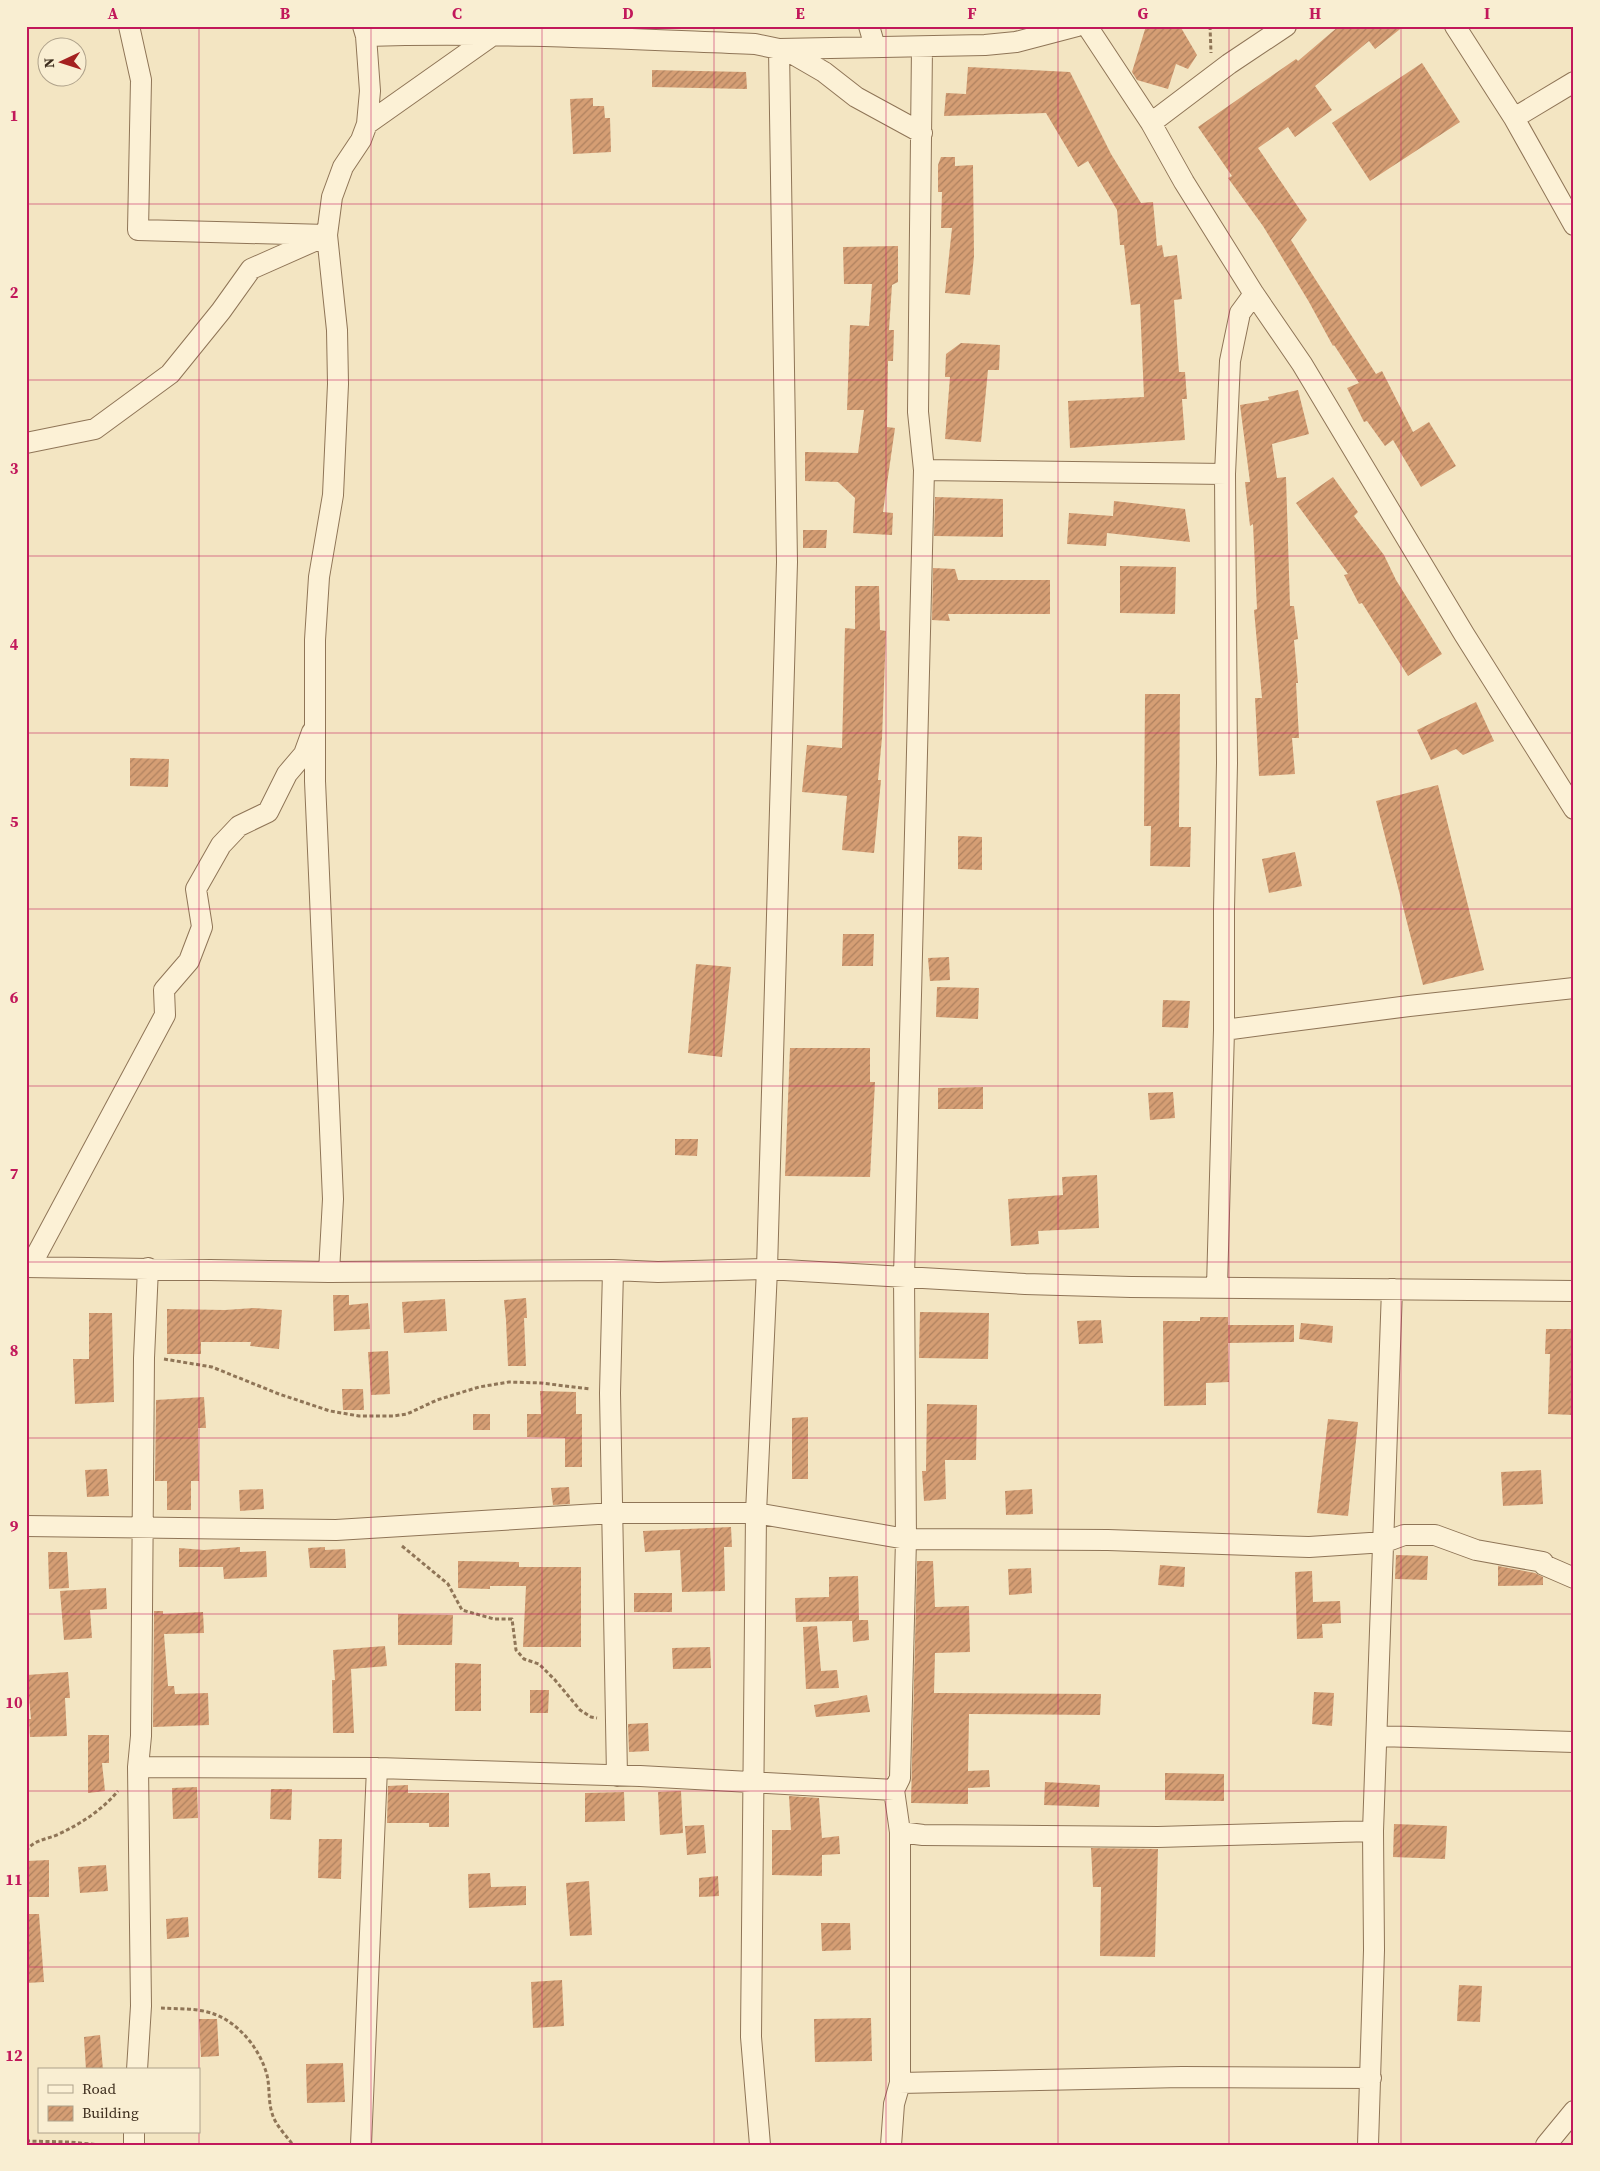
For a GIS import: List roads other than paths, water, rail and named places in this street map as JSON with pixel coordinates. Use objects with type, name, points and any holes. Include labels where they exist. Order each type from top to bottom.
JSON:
[{"type":"street","points":[[129,26],[141,80],[138,230],[327,235]]},
{"type":"street","points":[[869,26],[874,47]]},
{"type":"street","points":[[329,1272],[333,1199],[321,937],[315,726],[315,640],[319,577],[332,495],[338,384],[337,330],[327,235],[332,197],[340,174],[361,140],[367,124],[370,91],[365,31],[755,44],[782,49],[922,47],[1016,42],[1078,26]]},
{"type":"street","points":[[1087,26],[1151,123],[1184,182],[1254,294],[1302,364],[1464,634],[1574,809]]},
{"type":"street","points":[[1151,123],[1229,64],[1286,26]]},
{"type":"street","points":[[1455,26],[1514,118],[1574,226]]},
{"type":"street","points":[[367,124],[493,35]]},
{"type":"street","points":[[891,2145],[894,2104],[900,2083],[900,1832],[894,1790],[900,1778],[906,1539],[904,1277],[924,470],[918,412],[922,47]]},
{"type":"street","points":[[782,49],[824,72],[856,98],[922,133]]},
{"type":"street","points":[[760,2145],[751,2037],[752,1783],[756,1513],[766,1269],[787,562],[782,49]]},
{"type":"street","points":[[1514,118],[1574,82]]},
{"type":"street","points":[[26,443],[95,430],[170,374],[221,311],[251,269],[327,235]]},
{"type":"street","points":[[1217,1287],[1224,1030],[1227,763],[1225,474],[1230,361],[1240,313],[1254,294]]},
{"type":"street","points":[[924,470],[1225,474]]},
{"type":"street","points":[[315,726],[304,754],[287,774],[268,812],[239,826],[233,832],[220,846],[196,889],[202,927],[190,961],[164,990],[165,1015],[28,1267],[329,1272],[613,1270],[658,1272],[766,1269],[1035,1284],[1131,1287],[1574,1291]]},
{"type":"street","points":[[1224,1030],[1419,1005],[1574,988]]},
{"type":"street","points":[[138,2068],[141,2006],[138,1767],[141,1736],[142,1526],[148,1268]]},
{"type":"street","points":[[613,1270],[610,1393],[614,1513],[617,1776]]},
{"type":"street","points":[[1368,2145],[1374,1950],[1373,1831],[1378,1736],[1379,1640],[1385,1542],[1392,1288]]},
{"type":"street","points":[[26,1526],[336,1530],[614,1513],[756,1513],[906,1539],[1108,1540],[1309,1546],[1385,1542],[1404,1535],[1435,1535],[1476,1550],[1543,1562],[1574,1578]]},
{"type":"street","points":[[1378,1736],[1574,1742]]},
{"type":"street","points":[[138,1767],[377,1768],[617,1776],[894,1790]]},
{"type":"street","points":[[361,2145],[377,1768]]},
{"type":"street","points":[[900,1832],[923,1835],[1158,1837],[1373,1831]]},
{"type":"street","points":[[900,2083],[1182,2077],[1371,2078]]},
{"type":"street","points":[[1546,2145],[1574,2110]]}]
